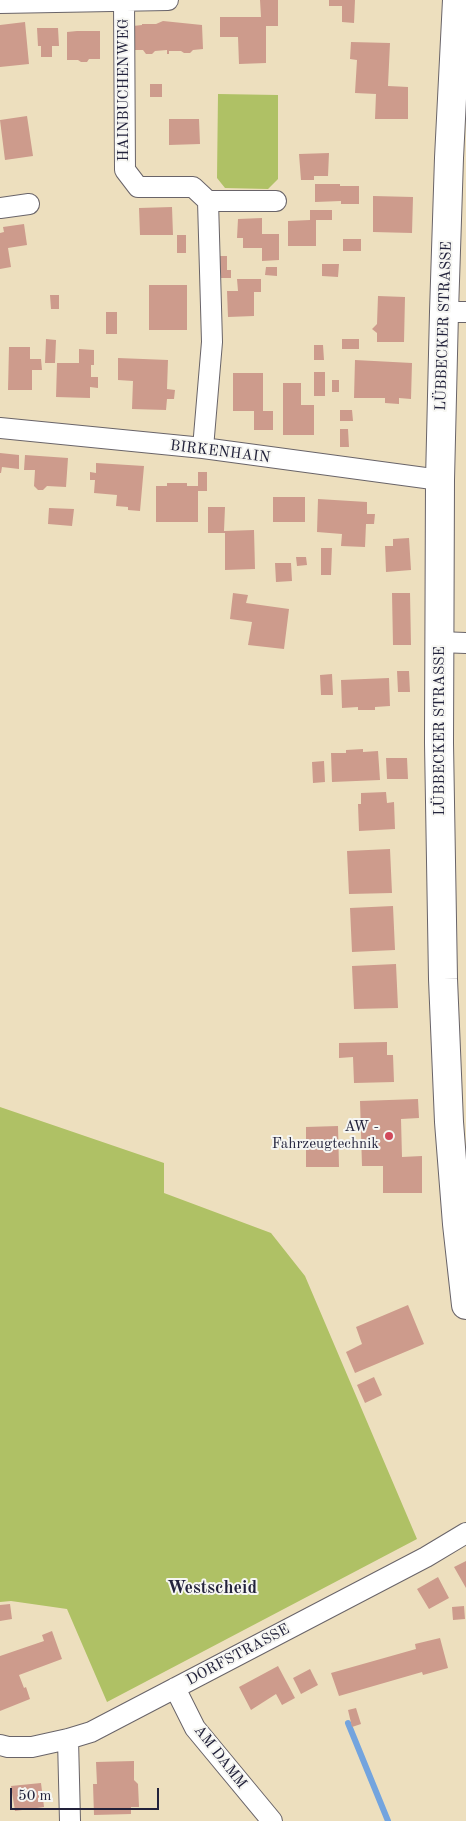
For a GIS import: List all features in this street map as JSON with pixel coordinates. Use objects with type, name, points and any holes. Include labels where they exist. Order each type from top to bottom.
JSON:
[{"type":"main road","name":"LÜBBECKER STRASSE","points":[[457,0],[458,158],[455,312],[440,480],[439,742],[442,979],[450,1131],[457,1224],[466,1304]]},
{"type":"street","name":"HAINBUCHENWEG","points":[[0,3],[168,0]]},
{"type":"street","name":"HAINBUCHENWEG","points":[[124,1],[125,170],[138,187],[194,187],[208,201]]},
{"type":"street","points":[[204,448],[212,342],[208,201],[276,201]]},
{"type":"street","points":[[0,208],[29,204]]},
{"type":"street","name":"BIRKENHAIN","points":[[0,428],[204,448],[440,480]]},
{"type":"street","points":[[439,642],[466,643]]},
{"type":"street","name":"DORFSTRASSE","points":[[0,1745],[8,1748],[32,1747],[91,1732],[426,1557],[466,1533]]},
{"type":"street","name":"AM DAMM","points":[[175,1688],[196,1728],[272,1821]]},
{"type":"street","points":[[68,1739],[70,1821]]},
{"type":"green space","points":[[218,94],[278,95],[278,179],[268,189],[225,188],[217,178]]},
{"type":"green space","points":[[0,1107],[164,1163],[164,1193],[271,1233],[305,1276],[417,1539],[107,1702],[67,1609],[11,1601],[0,1602]]},
{"type":"building","points":[[260,0],[278,0],[278,26],[266,26],[266,63],[239,64],[238,37],[220,37],[220,17],[261,17]]},
{"type":"building","points":[[329,0],[355,0],[354,23],[342,22],[342,6],[329,6]]},
{"type":"building","points":[[163,21],[202,25],[203,49],[193,50],[190,53],[169,51],[169,54],[167,54],[167,50],[146,54],[143,50],[133,50],[133,26],[156,24]]},
{"type":"building","points":[[25,22],[29,64],[0,67],[0,25]]},
{"type":"building","points":[[37,28],[58,28],[59,46],[52,46],[52,57],[41,57],[41,46],[38,46]]},
{"type":"building","points":[[100,31],[100,59],[89,59],[87,62],[67,60],[67,32]]},
{"type":"building","points":[[351,42],[390,43],[388,86],[408,87],[408,119],[375,119],[376,94],[355,93],[357,60],[350,59]]},
{"type":"building","points":[[150,84],[162,84],[162,97],[150,97]]},
{"type":"building","points":[[27,116],[33,156],[5,160],[0,120]]},
{"type":"building","points":[[169,119],[199,119],[200,144],[169,145]]},
{"type":"building","points":[[329,153],[328,176],[314,176],[314,180],[301,180],[299,154]]},
{"type":"building","points":[[315,184],[359,186],[359,204],[341,204],[341,201],[315,202]]},
{"type":"building","points":[[373,196],[413,197],[412,233],[373,232]]},
{"type":"building","points":[[172,207],[173,235],[140,235],[139,208]]},
{"type":"building","points":[[310,210],[332,210],[332,220],[316,220],[316,246],[288,246],[288,221],[310,220]]},
{"type":"building","points":[[262,218],[262,234],[279,234],[279,260],[262,261],[262,248],[243,248],[243,238],[237,238],[238,219]]},
{"type":"building","points":[[24,224],[27,245],[8,248],[11,267],[0,269],[0,233],[4,232],[3,227]]},
{"type":"building","points":[[177,235],[186,235],[186,253],[177,253]]},
{"type":"building","points":[[343,239],[361,239],[361,251],[343,251]]},
{"type":"building","points":[[218,256],[227,256],[227,270],[231,270],[231,278],[219,278]]},
{"type":"building","points":[[322,264],[339,264],[338,277],[322,276]]},
{"type":"building","points":[[266,267],[277,267],[277,276],[265,275]]},
{"type":"building","points":[[237,279],[261,279],[261,292],[254,292],[254,316],[228,317],[227,291],[238,291]]},
{"type":"building","points":[[149,285],[187,285],[187,330],[149,330]]},
{"type":"building","points":[[50,295],[59,295],[59,309],[51,309]]},
{"type":"building","points":[[378,296],[405,297],[404,342],[377,342],[377,333],[372,329],[377,324]]},
{"type":"building","points":[[106,312],[117,312],[117,334],[106,334]]},
{"type":"building","points":[[46,339],[56,340],[55,363],[45,363]]},
{"type":"building","points":[[342,339],[359,339],[359,349],[342,349]]},
{"type":"building","points":[[314,345],[323,345],[324,360],[314,360]]},
{"type":"building","points":[[9,347],[30,347],[30,359],[41,359],[42,370],[32,370],[32,390],[8,390]]},
{"type":"building","points":[[79,349],[94,350],[94,365],[91,365],[91,377],[98,377],[98,388],[90,387],[90,398],[56,397],[57,363],[79,363]]},
{"type":"building","points":[[118,358],[168,360],[167,389],[175,390],[174,399],[167,399],[166,410],[132,409],[133,381],[118,380]]},
{"type":"building","points":[[355,360],[412,363],[411,399],[399,398],[399,404],[385,403],[385,398],[354,398]]},
{"type":"building","points":[[314,372],[325,372],[325,396],[314,396]]},
{"type":"building","points":[[233,373],[263,373],[263,411],[273,411],[273,430],[254,430],[254,411],[233,411]]},
{"type":"building","points":[[332,380],[339,380],[339,392],[332,392]]},
{"type":"building","points":[[283,383],[301,383],[301,405],[314,405],[314,435],[283,435]]},
{"type":"building","points":[[340,410],[352,410],[353,421],[340,421]]},
{"type":"building","points":[[340,429],[348,429],[349,447],[340,447]]},
{"type":"building","points":[[0,453],[19,455],[19,469],[2,467],[0,473]]},
{"type":"building","points":[[25,455],[68,458],[66,487],[47,486],[43,490],[38,490],[34,486],[35,470],[24,470]]},
{"type":"building","points":[[96,463],[144,466],[140,511],[116,506],[117,495],[94,493],[95,480],[90,480],[90,472],[96,473]]},
{"type":"building","points":[[198,472],[207,472],[207,491],[198,491],[198,522],[156,522],[156,486],[167,486],[167,483],[187,483],[187,486],[198,486]]},
{"type":"building","points":[[273,497],[305,497],[305,522],[273,522]]},
{"type":"building","points":[[318,499],[367,502],[367,514],[375,514],[374,524],[366,524],[365,547],[341,546],[342,534],[317,532]]},
{"type":"building","points":[[208,507],[225,507],[224,531],[254,530],[255,569],[225,570],[225,533],[208,533]]},
{"type":"building","points":[[49,508],[74,509],[72,526],[48,524]]},
{"type":"building","points":[[409,538],[411,570],[386,572],[385,546],[393,546],[393,539]]},
{"type":"building","points":[[321,548],[332,548],[331,575],[321,575]]},
{"type":"building","points":[[296,557],[306,557],[307,565],[297,566]]},
{"type":"building","points":[[275,563],[291,563],[292,581],[276,582]]},
{"type":"building","points":[[233,593],[248,595],[246,603],[289,609],[284,649],[248,645],[252,622],[230,619]]},
{"type":"building","points":[[392,593],[410,593],[411,645],[393,645]]},
{"type":"building","points":[[397,671],[409,671],[410,692],[398,692]]},
{"type":"building","points":[[332,674],[333,695],[321,695],[320,675]]},
{"type":"building","points":[[389,678],[390,706],[375,707],[375,710],[358,710],[358,707],[342,708],[341,680]]},
{"type":"building","points":[[363,749],[363,752],[378,751],[380,780],[332,782],[331,753],[346,753],[346,750]]},
{"type":"building","points":[[386,758],[407,758],[408,779],[387,779]]},
{"type":"building","points":[[324,761],[325,782],[313,783],[312,762]]},
{"type":"building","points":[[386,792],[387,803],[394,802],[395,829],[359,831],[358,804],[361,804],[361,793]]},
{"type":"building","points":[[390,849],[392,893],[349,894],[347,851]]},
{"type":"building","points":[[393,906],[395,950],[352,952],[350,908]]},
{"type":"building","points":[[396,964],[398,1008],[354,1009],[352,966]]},
{"type":"building","points":[[387,1042],[387,1055],[393,1055],[394,1082],[354,1083],[353,1057],[339,1058],[339,1043]]},
{"type":"building","points":[[418,1099],[419,1118],[401,1119],[402,1157],[422,1156],[422,1193],[383,1193],[383,1166],[362,1166],[360,1101]]},
{"type":"building","points":[[338,1126],[339,1167],[306,1167],[306,1127]]},
{"type":"building","points":[[408,1305],[424,1344],[355,1373],[346,1352],[362,1344],[356,1327]]},
{"type":"building","points":[[374,1377],[382,1395],[365,1403],[357,1385]]},
{"type":"building","points":[[466,1561],[466,1588],[454,1567]]},
{"type":"building","points":[[438,1577],[449,1598],[429,1609],[417,1589]]},
{"type":"building","points":[[10,1604],[12,1619],[0,1621],[0,1605]]},
{"type":"building","points":[[464,1606],[465,1619],[453,1620],[452,1607]]},
{"type":"building","points":[[52,1631],[62,1659],[19,1675],[30,1699],[0,1711],[0,1656],[44,1641],[42,1635]]},
{"type":"building","points":[[440,1638],[448,1668],[423,1675],[422,1672],[339,1696],[331,1673],[416,1649],[415,1644]]},
{"type":"building","points":[[278,1666],[295,1698],[282,1705],[276,1694],[251,1710],[239,1687]]},
{"type":"building","points":[[310,1669],[318,1685],[301,1694],[293,1678]]},
{"type":"building","points":[[356,1708],[361,1724],[352,1727],[348,1710]]},
{"type":"building","points":[[134,1761],[134,1780],[138,1784],[139,1807],[131,1807],[131,1814],[94,1815],[93,1784],[97,1784],[96,1762]]},
{"type":"building","points":[[41,1783],[44,1807],[15,1811],[11,1786]]},
{"type":"waterway","points":[[348,1723],[388,1821]]},
{"type":"place","name":"AW - Fahrzeugtechnik","points":[[389,1136]]},
{"type":"district","name":"Westscheid","points":[[212,1588]]}]
